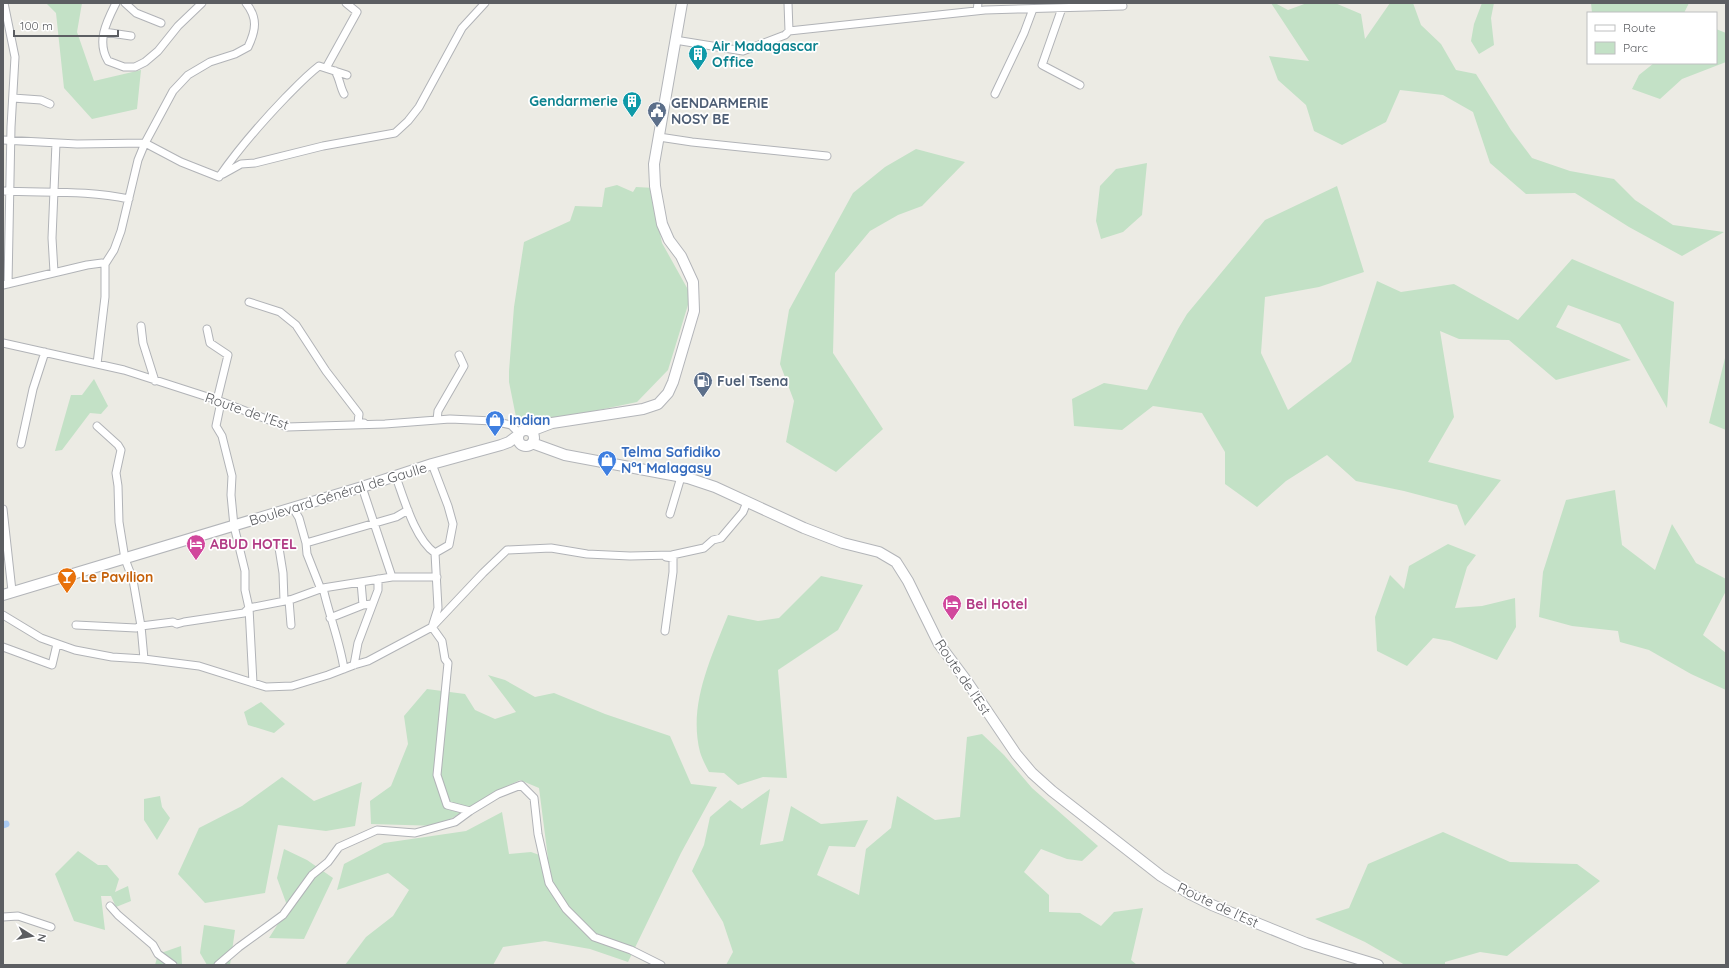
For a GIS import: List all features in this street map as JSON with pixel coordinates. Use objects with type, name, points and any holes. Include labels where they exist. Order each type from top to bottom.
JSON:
[{"type":"main road","points":[[530,439],[524,430],[518,434],[519,443],[530,439],[544,426],[552,423],[643,409],[658,404],[668,393],[673,382],[694,311],[693,282],[687,268],[669,240],[662,224],[655,186],[655,169],[658,137],[682,3]]},
{"type":"main road","name":"Boulevard Général de Gaulle","points":[[6,594],[396,477],[432,464],[509,442],[518,434]]},
{"type":"main road","points":[[509,442],[530,439]]},
{"type":"main road","name":"Route de l'Est","points":[[530,439],[565,454],[681,477],[715,487],[804,528],[843,543],[879,552],[896,562],[908,581],[939,644],[1016,754],[1032,773],[1052,791],[1161,876],[1190,894],[1306,943],[1378,965]]},
{"type":"street","points":[[4,3],[7,28],[15,57],[7,192],[6,284],[88,265],[105,264]]},
{"type":"street","points":[[116,3],[104,32],[102,49],[108,61],[124,67],[134,67],[151,58],[178,26],[202,3]]},
{"type":"street","points":[[125,3],[136,13],[161,23]]},
{"type":"street","points":[[97,364],[105,297],[105,264],[114,250],[129,200],[138,160],[145,143],[173,91],[188,76],[210,62],[235,54],[248,47],[255,26],[250,9],[246,3]]},
{"type":"street","points":[[326,68],[357,12],[346,3]]},
{"type":"street","points":[[219,177],[241,164],[255,163],[322,146],[395,133],[408,121],[418,107],[462,28],[485,3]]},
{"type":"street","points":[[788,3],[789,31]]},
{"type":"street","points":[[977,11],[978,3]]},
{"type":"street","points":[[675,40],[744,51],[785,35],[789,31],[977,11],[1123,6]]},
{"type":"street","points":[[1062,8],[1042,65],[1080,85]]},
{"type":"street","points":[[995,94],[1024,33],[1033,9]]},
{"type":"street","points":[[104,32],[131,36]]},
{"type":"street","points":[[219,177],[241,146],[305,78],[319,66],[348,75]]},
{"type":"street","points":[[334,71],[339,78],[344,94]]},
{"type":"street","points":[[13,98],[41,100],[50,104]]},
{"type":"street","points":[[658,137],[827,156]]},
{"type":"street","points":[[3,140],[56,144],[145,143],[181,162],[219,177]]},
{"type":"street","points":[[54,272],[52,238],[56,144]]},
{"type":"street","points":[[7,192],[99,194],[129,200]]},
{"type":"street","points":[[249,302],[280,312],[296,325],[326,371],[359,414],[358,423],[370,424]]},
{"type":"street","points":[[141,326],[143,343],[155,381]]},
{"type":"street","points":[[207,329],[210,343],[228,355],[219,401],[216,426],[222,436],[232,476],[234,526],[245,571],[245,590],[249,608],[253,683]]},
{"type":"street","name":"Route de l'Est","points":[[3,343],[124,370],[219,401],[287,427],[437,420],[493,421],[511,425],[518,434]]},
{"type":"street","points":[[21,444],[33,389],[45,352]]},
{"type":"street","points":[[437,420],[438,411],[464,366],[459,354]]},
{"type":"street","points":[[97,426],[118,445],[121,450],[116,473],[118,486],[119,522],[125,559],[133,580],[141,626],[144,659]]},
{"type":"street","points":[[432,464],[448,506],[453,524],[449,545],[435,553]]},
{"type":"street","points":[[396,477],[408,510],[429,549],[435,553]]},
{"type":"street","points":[[670,514],[681,477]]},
{"type":"street","points":[[362,487],[392,577]]},
{"type":"street","points":[[660,557],[704,548],[713,540],[721,538],[743,512],[747,502]]},
{"type":"street","points":[[293,508],[299,518],[308,554],[320,587],[323,588],[330,618],[341,652],[344,669]]},
{"type":"street","points":[[3,509],[6,594]]},
{"type":"street","points":[[306,543],[396,517],[408,510]]},
{"type":"street","points":[[278,548],[291,625]]},
{"type":"street","points":[[3,615],[41,638],[75,650],[108,656],[199,666],[266,688],[292,686],[368,661],[432,627],[507,550],[551,548],[587,554],[673,558],[673,572],[665,631]]},
{"type":"street","points":[[432,627],[438,608],[435,553]]},
{"type":"street","points":[[76,625],[136,628],[173,622],[177,624],[244,613],[249,608],[286,601],[323,588],[392,577],[437,576]]},
{"type":"street","points":[[354,665],[358,643],[378,590],[378,579]]},
{"type":"street","points":[[361,582],[363,605]]},
{"type":"street","points":[[330,618],[363,605],[372,604]]},
{"type":"street","points":[[432,627],[442,641],[445,659],[448,664],[437,775],[447,805],[470,811]]},
{"type":"street","points":[[3,647],[52,665],[57,644]]},
{"type":"street","points":[[218,965],[239,947],[283,915],[312,875],[328,862],[339,846],[377,830],[415,833],[455,822],[498,794],[521,785],[534,798],[538,834],[549,883],[566,909],[594,937],[631,950],[661,965]]},
{"type":"street","points":[[110,906],[153,945],[158,954],[173,965]]},
{"type":"street","points":[[3,917],[18,916],[51,927]]},
{"type":"green space","points":[[46,3],[82,3],[77,32],[94,81],[141,70],[137,109],[92,119],[64,88],[56,13]]},
{"type":"green space","points":[[1271,3],[1275,3],[1288,10],[1307,3],[1335,3],[1361,14],[1365,39],[1390,3],[1413,3],[1421,25],[1441,44],[1456,70],[1476,74],[1511,130],[1532,158],[1570,171],[1614,179],[1635,200],[1673,225],[1724,232],[1682,256],[1629,227],[1575,193],[1526,194],[1490,163],[1473,112],[1443,95],[1400,90],[1386,122],[1342,145],[1314,131],[1306,105],[1278,80],[1269,56],[1309,61]]},
{"type":"green space","points":[[1482,3],[1494,3],[1491,18],[1494,45],[1479,54],[1471,41],[1474,24]]},
{"type":"green space","points":[[1591,3],[1689,3],[1684,12],[1592,12]]},
{"type":"green space","points":[[1717,29],[1726,33],[1726,62],[1682,79],[1660,99],[1632,89],[1639,75],[1653,64],[1717,64]]},
{"type":"green space","points":[[916,149],[965,162],[922,206],[898,215],[870,231],[835,273],[833,353],[883,429],[836,472],[786,442],[794,401],[780,364],[789,310],[853,193],[885,167]]},
{"type":"green space","points":[[1147,163],[1142,215],[1123,232],[1101,239],[1096,221],[1100,186],[1116,169]]},
{"type":"green space","points":[[617,185],[633,192],[636,187],[655,188],[655,210],[662,243],[691,295],[668,370],[637,402],[518,427],[509,382],[509,371],[514,307],[524,242],[570,221],[575,206],[602,207],[605,188]]},
{"type":"green space","points":[[1337,186],[1364,272],[1319,287],[1265,297],[1261,353],[1288,410],[1351,362],[1377,281],[1401,292],[1454,284],[1518,320],[1572,259],[1674,302],[1667,408],[1620,324],[1568,305],[1556,327],[1631,360],[1556,380],[1509,340],[1459,339],[1440,331],[1454,417],[1428,462],[1501,480],[1465,526],[1457,505],[1404,491],[1356,481],[1327,455],[1286,481],[1257,507],[1225,484],[1225,452],[1202,413],[1153,406],[1122,430],[1074,426],[1072,399],[1104,383],[1147,390],[1187,314],[1265,220]]},
{"type":"green space","points":[[1726,354],[1726,430],[1709,423]]},
{"type":"green space","points":[[94,379],[108,406],[101,414],[90,413],[62,450],[55,451],[71,395],[82,395]]},
{"type":"green space","points":[[1615,490],[1622,545],[1655,570],[1672,524],[1696,563],[1726,579],[1726,591],[1703,635],[1726,653],[1726,690],[1691,674],[1649,650],[1620,642],[1618,631],[1572,626],[1539,617],[1543,572],[1566,500]]},
{"type":"green space","points":[[1448,544],[1476,555],[1467,567],[1455,608],[1482,606],[1515,598],[1516,627],[1497,660],[1450,641],[1433,638],[1407,666],[1377,651],[1375,617],[1390,575],[1404,589],[1409,566]]},
{"type":"green space","points":[[821,576],[863,585],[838,630],[778,670],[787,778],[763,777],[738,785],[724,773],[709,772],[700,752],[697,734],[699,699],[703,682],[728,615],[758,621],[779,618]]},
{"type":"green space","points":[[488,675],[505,680],[535,697],[554,693],[605,714],[670,736],[691,784],[717,787],[681,853],[628,962],[590,949],[545,941],[503,947],[493,965],[345,965],[366,937],[393,916],[409,890],[388,873],[337,890],[344,864],[384,843],[466,831],[502,812],[509,854],[531,852],[548,858],[539,788],[520,780],[499,790],[439,826],[371,824],[370,801],[391,786],[408,744],[404,716],[427,689],[465,694],[475,710],[495,719],[516,712]]},
{"type":"green space","points":[[261,702],[285,724],[274,733],[248,725],[244,712]]},
{"type":"green space","points":[[982,734],[1004,755],[1032,788],[1098,846],[1082,861],[1067,859],[1041,849],[1024,872],[1049,895],[1049,912],[1080,913],[1101,926],[1114,912],[1143,908],[1131,960],[1137,965],[726,965],[733,952],[723,922],[692,871],[704,845],[710,817],[730,800],[742,809],[770,789],[760,845],[783,841],[791,806],[821,824],[868,820],[855,847],[829,846],[817,875],[859,895],[866,849],[891,828],[897,796],[935,820],[960,817],[967,737]]},
{"type":"green space","points":[[282,777],[314,801],[362,782],[355,826],[326,831],[278,825],[265,893],[205,903],[178,874],[199,828],[242,806]]},
{"type":"green space","points":[[160,796],[162,807],[170,818],[157,840],[144,820],[144,799]]},
{"type":"green space","points":[[1443,832],[1510,862],[1577,864],[1600,881],[1507,956],[1480,952],[1445,962],[1445,965],[1405,965],[1365,942],[1315,919],[1349,908],[1368,864]]},
{"type":"green space","points":[[284,849],[307,860],[333,878],[304,939],[269,938],[288,908],[277,878]]},
{"type":"green space","points":[[78,851],[98,865],[107,865],[119,879],[115,892],[128,886],[131,901],[116,907],[111,896],[101,896],[105,930],[74,921],[55,874]]},
{"type":"green space","points":[[204,925],[235,930],[230,965],[207,965],[200,953]]},
{"type":"green space","points":[[181,946],[182,965],[155,965],[158,954]]},
{"type":"place","name":"Air Madagascar Office","points":[[698,71]]},
{"type":"place","name":"Gendarmerie","points":[[632,118]]},
{"type":"place","name":"GENDARMERIE NOSY BE","points":[[657,128]]},
{"type":"place","name":"Fuel Tsena","points":[[703,398]]},
{"type":"place","name":"Indian","points":[[495,437]]},
{"type":"place","name":"Telma Safidiko N°1 Malagasy","points":[[607,477]]},
{"type":"place","name":"ABUD HOTEL","points":[[196,561]]},
{"type":"place","name":"Le Pavilion","points":[[67,594]]},
{"type":"place","name":"Bel Hotel","points":[[952,621]]}]
